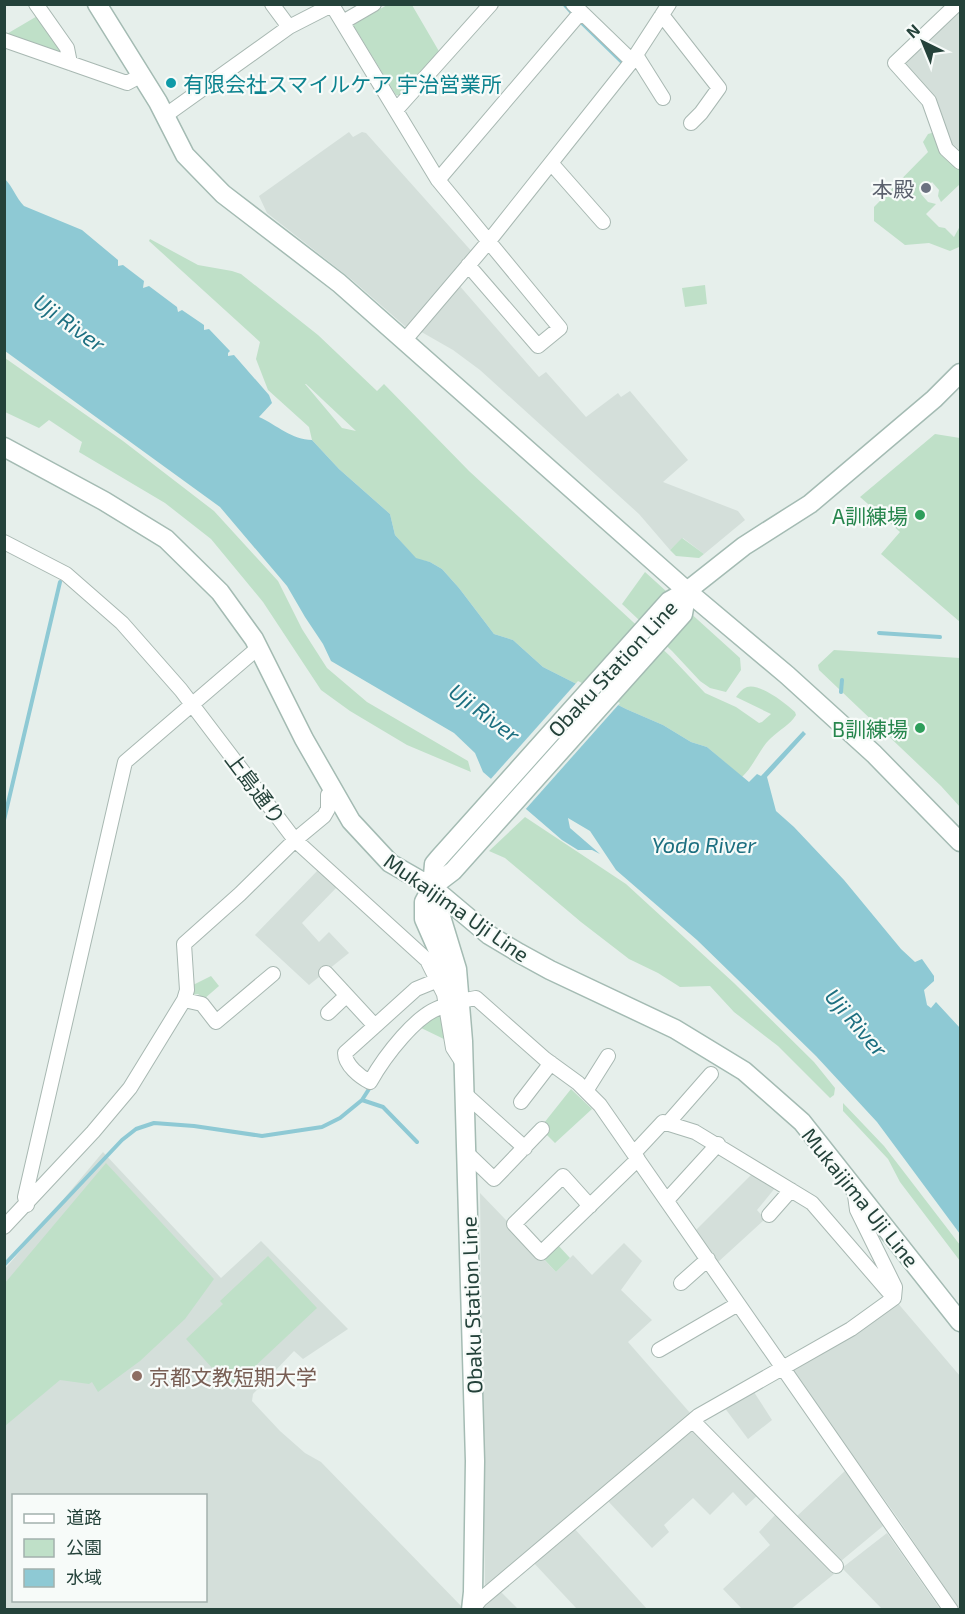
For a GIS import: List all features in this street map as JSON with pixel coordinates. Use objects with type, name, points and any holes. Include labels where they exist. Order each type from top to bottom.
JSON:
[{"type":"main road","points":[[97,4],[166,115],[185,154],[223,194],[339,283],[404,340],[681,600],[787,675],[856,738],[960,842]]},
{"type":"main road","name":"Obaku Station Line","points":[[472,1610],[476,1461],[464,1065],[453,1003],[424,919],[424,902],[441,870],[683,614],[681,600],[744,546],[800,511],[841,480],[960,374]]},
{"type":"main road","name":"Mukaijima Uji Line","points":[[4,447],[112,505],[166,539],[220,592],[240,617],[258,647],[304,739],[351,821],[390,863],[432,887],[489,934],[529,958],[675,1029],[744,1071],[802,1122],[960,1322]]},
{"type":"main road","name":"Obaku Station Line","points":[[432,887],[457,969],[453,1003]]},
{"type":"main road","points":[[446,935],[454,924],[469,919]]},
{"type":"street","points":[[36,4],[67,48],[70,63]]},
{"type":"street","points":[[272,4],[290,27]]},
{"type":"street","points":[[166,115],[290,27],[332,4],[438,180],[560,328],[538,346],[468,265]]},
{"type":"street","points":[[342,22],[374,4]]},
{"type":"street","points":[[396,110],[491,4]]},
{"type":"street","points":[[957,4],[895,63],[929,101],[946,149],[960,162]]},
{"type":"street","points":[[404,340],[489,241],[551,163],[634,58],[666,10],[719,88],[691,123]]},
{"type":"street","points":[[438,180],[577,13],[634,58],[663,98]]},
{"type":"street","points":[[4,40],[127,83],[142,75]]},
{"type":"street","points":[[551,163],[603,222]]},
{"type":"street","name":"上島通り","points":[[4,543],[66,574],[122,622],[193,705],[295,840],[428,960],[444,994],[453,1003]]},
{"type":"street","points":[[27,1204],[25,1197],[125,762],[258,647]]},
{"type":"street","points":[[4,1227],[130,1088],[184,1000],[187,990],[184,944],[326,813],[328,795],[334,791]]},
{"type":"street","points":[[326,973],[375,1026]]},
{"type":"street","points":[[184,1000],[202,1004],[216,1022],[273,974]]},
{"type":"street","points":[[438,980],[416,989],[345,1053],[345,1059],[362,1078],[370,1082],[380,1064],[419,1021],[439,1007],[476,998],[548,1067],[586,1091],[600,1105],[634,1160],[667,1200],[704,1263],[734,1307],[951,1610]]},
{"type":"street","points":[[328,1013],[346,996]]},
{"type":"street","points":[[586,1091],[608,1056]]},
{"type":"street","points":[[520,1102],[548,1067]]},
{"type":"street","points":[[668,1122],[711,1074]]},
{"type":"street","points":[[465,1094],[525,1148]]},
{"type":"street","points":[[590,1206],[562,1176],[514,1224],[541,1253],[590,1206],[634,1160],[663,1122],[668,1122],[695,1132],[717,1144],[812,1203],[894,1298]]},
{"type":"street","points":[[467,1153],[494,1179],[542,1130]]},
{"type":"street","points":[[667,1200],[717,1144]]},
{"type":"street","points":[[472,1610],[480,1600],[693,1421],[851,1329],[894,1298],[895,1287],[857,1210],[854,1186]]},
{"type":"street","points":[[769,1215],[791,1190]]},
{"type":"street","points":[[681,1283],[704,1263]]},
{"type":"street","points":[[659,1350],[734,1307]]},
{"type":"street","points":[[693,1421],[836,1566]]},
{"type":"shaded area","points":[[960,6],[960,154],[950,145],[904,60]]},
{"type":"shaded area","points":[[349,132],[353,137],[362,132],[366,133],[474,254],[411,327],[406,327],[351,279],[267,213],[259,196]]},
{"type":"shaded area","points":[[458,284],[539,377],[546,372],[586,417],[618,393],[621,397],[630,391],[688,460],[663,482],[738,511],[745,520],[704,554],[683,538],[670,550],[639,514],[480,370],[453,350],[418,330]]},
{"type":"shaded area","points":[[319,869],[337,887],[302,923],[319,942],[329,932],[349,953],[309,985],[255,935]]},
{"type":"shaded area","name":"京都文教短期大学","points":[[103,1152],[221,1278],[261,1241],[348,1329],[303,1359],[294,1351],[253,1394],[252,1401],[280,1431],[305,1453],[321,1462],[463,1608],[461,1610],[5,1610],[5,1269]]},
{"type":"shaded area","points":[[752,1174],[775,1188],[757,1210],[765,1219],[717,1263],[695,1231]]},
{"type":"shaded area","points":[[480,1193],[556,1272],[573,1255],[592,1275],[624,1243],[642,1261],[621,1290],[652,1320],[628,1342],[691,1414],[487,1589],[485,1584]]},
{"type":"shaded area","points":[[896,1301],[960,1376],[960,1609],[792,1371]]},
{"type":"shaded area","points":[[752,1389],[772,1420],[748,1439],[724,1407]]},
{"type":"shaded area","points":[[696,1429],[759,1494],[746,1506],[733,1492],[710,1515],[693,1498],[664,1525],[669,1532],[652,1548],[607,1500],[688,1430]]},
{"type":"shaded area","points":[[846,1470],[883,1526],[841,1561],[796,1517]]},
{"type":"shaded area","points":[[776,1514],[834,1574],[791,1609],[742,1609],[723,1589],[770,1545],[759,1532]]},
{"type":"shaded area","points":[[573,1527],[647,1609],[577,1609],[532,1561]]},
{"type":"shaded area","points":[[887,1533],[940,1609],[882,1609],[842,1568]]},
{"type":"shaded area","points":[[500,1591],[518,1609],[482,1610]]},
{"type":"green space","points":[[387,5],[412,5],[440,53],[402,96],[396,95],[353,25]]},
{"type":"green space","points":[[39,15],[63,48],[57,55],[5,35]]},
{"type":"green space","points":[[935,132],[960,168],[960,184],[941,202],[938,196],[939,190],[932,182],[921,194],[928,202],[936,204],[926,214],[939,227],[945,228],[954,237],[960,226],[960,249],[959,247],[950,251],[929,243],[905,245],[874,221],[874,207],[928,152],[923,142],[928,134]]},
{"type":"green space","points":[[150,239],[198,265],[241,274],[318,335],[377,391],[384,384],[469,471],[670,656],[705,693],[736,707],[759,723],[771,714],[736,697],[747,687],[759,688],[795,712],[794,719],[767,742],[742,777],[707,747],[691,742],[663,725],[543,667],[513,640],[494,634],[442,569],[430,562],[416,559],[395,535],[390,514],[339,469],[312,440],[309,427],[268,390],[256,359],[260,342],[149,241]],"holes":[[[306,384],[356,431],[342,428]]]},
{"type":"green space","points":[[705,285],[707,304],[685,307],[682,288]]},
{"type":"green space","points":[[5,358],[123,441],[214,511],[278,581],[302,629],[327,668],[367,702],[468,761],[471,772],[407,745],[350,711],[321,690],[263,602],[211,539],[165,503],[79,452],[82,442],[49,420],[39,428],[5,412]]},
{"type":"green space","name":"A訓練場","points":[[935,434],[960,438],[960,622],[881,554],[900,532],[860,497]]},
{"type":"green space","points":[[682,538],[704,554],[699,558],[676,556],[670,550]]},
{"type":"green space","points":[[645,572],[740,658],[741,670],[726,692],[710,688],[700,681],[622,604]]},
{"type":"green space","name":"B訓練場","points":[[834,650],[960,658],[960,807],[941,786],[819,670],[818,665]]},
{"type":"green space","points":[[525,817],[626,884],[734,983],[814,1062],[835,1088],[834,1095],[830,1098],[778,1046],[734,1012],[710,986],[680,987],[629,959],[505,858],[489,851]]},
{"type":"green space","points":[[211,976],[219,986],[204,999],[198,994],[193,995],[193,985]]},
{"type":"green space","points":[[443,1009],[448,1041],[417,1026]]},
{"type":"green space","points":[[571,1089],[592,1109],[555,1143],[540,1128]]},
{"type":"green space","points":[[843,1103],[884,1146],[960,1245],[960,1261],[900,1182],[888,1159],[843,1111]]},
{"type":"green space","points":[[106,1163],[214,1279],[185,1319],[140,1361],[98,1392],[92,1382],[89,1384],[60,1380],[5,1426],[5,1283]]},
{"type":"green space","points":[[557,1244],[570,1258],[556,1272],[542,1257]]},
{"type":"green space","points":[[268,1256],[317,1308],[231,1389],[186,1339],[223,1304],[220,1301]]},
{"type":"water","name":"Yodo River","points":[[5,179],[24,206],[82,230],[118,260],[118,266],[123,265],[144,281],[143,288],[149,286],[177,307],[178,312],[182,310],[204,325],[204,330],[209,329],[230,351],[228,356],[234,355],[269,395],[272,403],[259,417],[291,435],[312,440],[339,469],[390,514],[395,535],[416,558],[442,569],[494,634],[513,640],[543,667],[663,725],[691,742],[707,747],[749,782],[757,774],[761,776],[803,731],[806,734],[767,777],[776,811],[844,880],[901,949],[915,962],[922,959],[934,976],[934,981],[924,990],[927,1005],[931,1008],[936,1002],[960,1028],[960,1234],[877,1122],[816,1056],[697,940],[616,870],[590,831],[568,818],[570,828],[600,854],[592,850],[578,850],[562,840],[483,772],[475,753],[454,733],[331,661],[287,586],[220,507],[5,351]]},
{"type":"pier","points":[[578,681],[620,703],[524,811],[489,781]]},
{"type":"waterway","points":[[564,4],[573,14]]},
{"type":"waterway","points":[[579,20],[621,61]]},
{"type":"waterway","points":[[4,820],[60,582]]},
{"type":"waterway","points":[[879,633],[940,637]]},
{"type":"waterway","points":[[841,692],[842,680]]},
{"type":"waterway","points":[[362,1100],[369,1089]]},
{"type":"waterway","points":[[4,1265],[122,1140],[136,1129],[154,1123],[194,1126],[262,1136],[322,1127],[340,1118],[362,1100],[383,1107],[417,1142]]},
{"type":"place","name":"有限会社スマイルケア 宇治営業所","points":[[171,83]]},
{"type":"place","name":"本殿","points":[[926,188]]},
{"type":"place","name":"A訓練場","points":[[920,515]]},
{"type":"place","name":"B訓練場","points":[[920,728]]},
{"type":"place","name":"京都文教短期大学","points":[[137,1376]]},
{"type":"water label","name":"Uji River","points":[[70,322]]},
{"type":"water label","name":"Uji River","points":[[485,712]]},
{"type":"water label","name":"Uji River","points":[[857,1022]]}]
